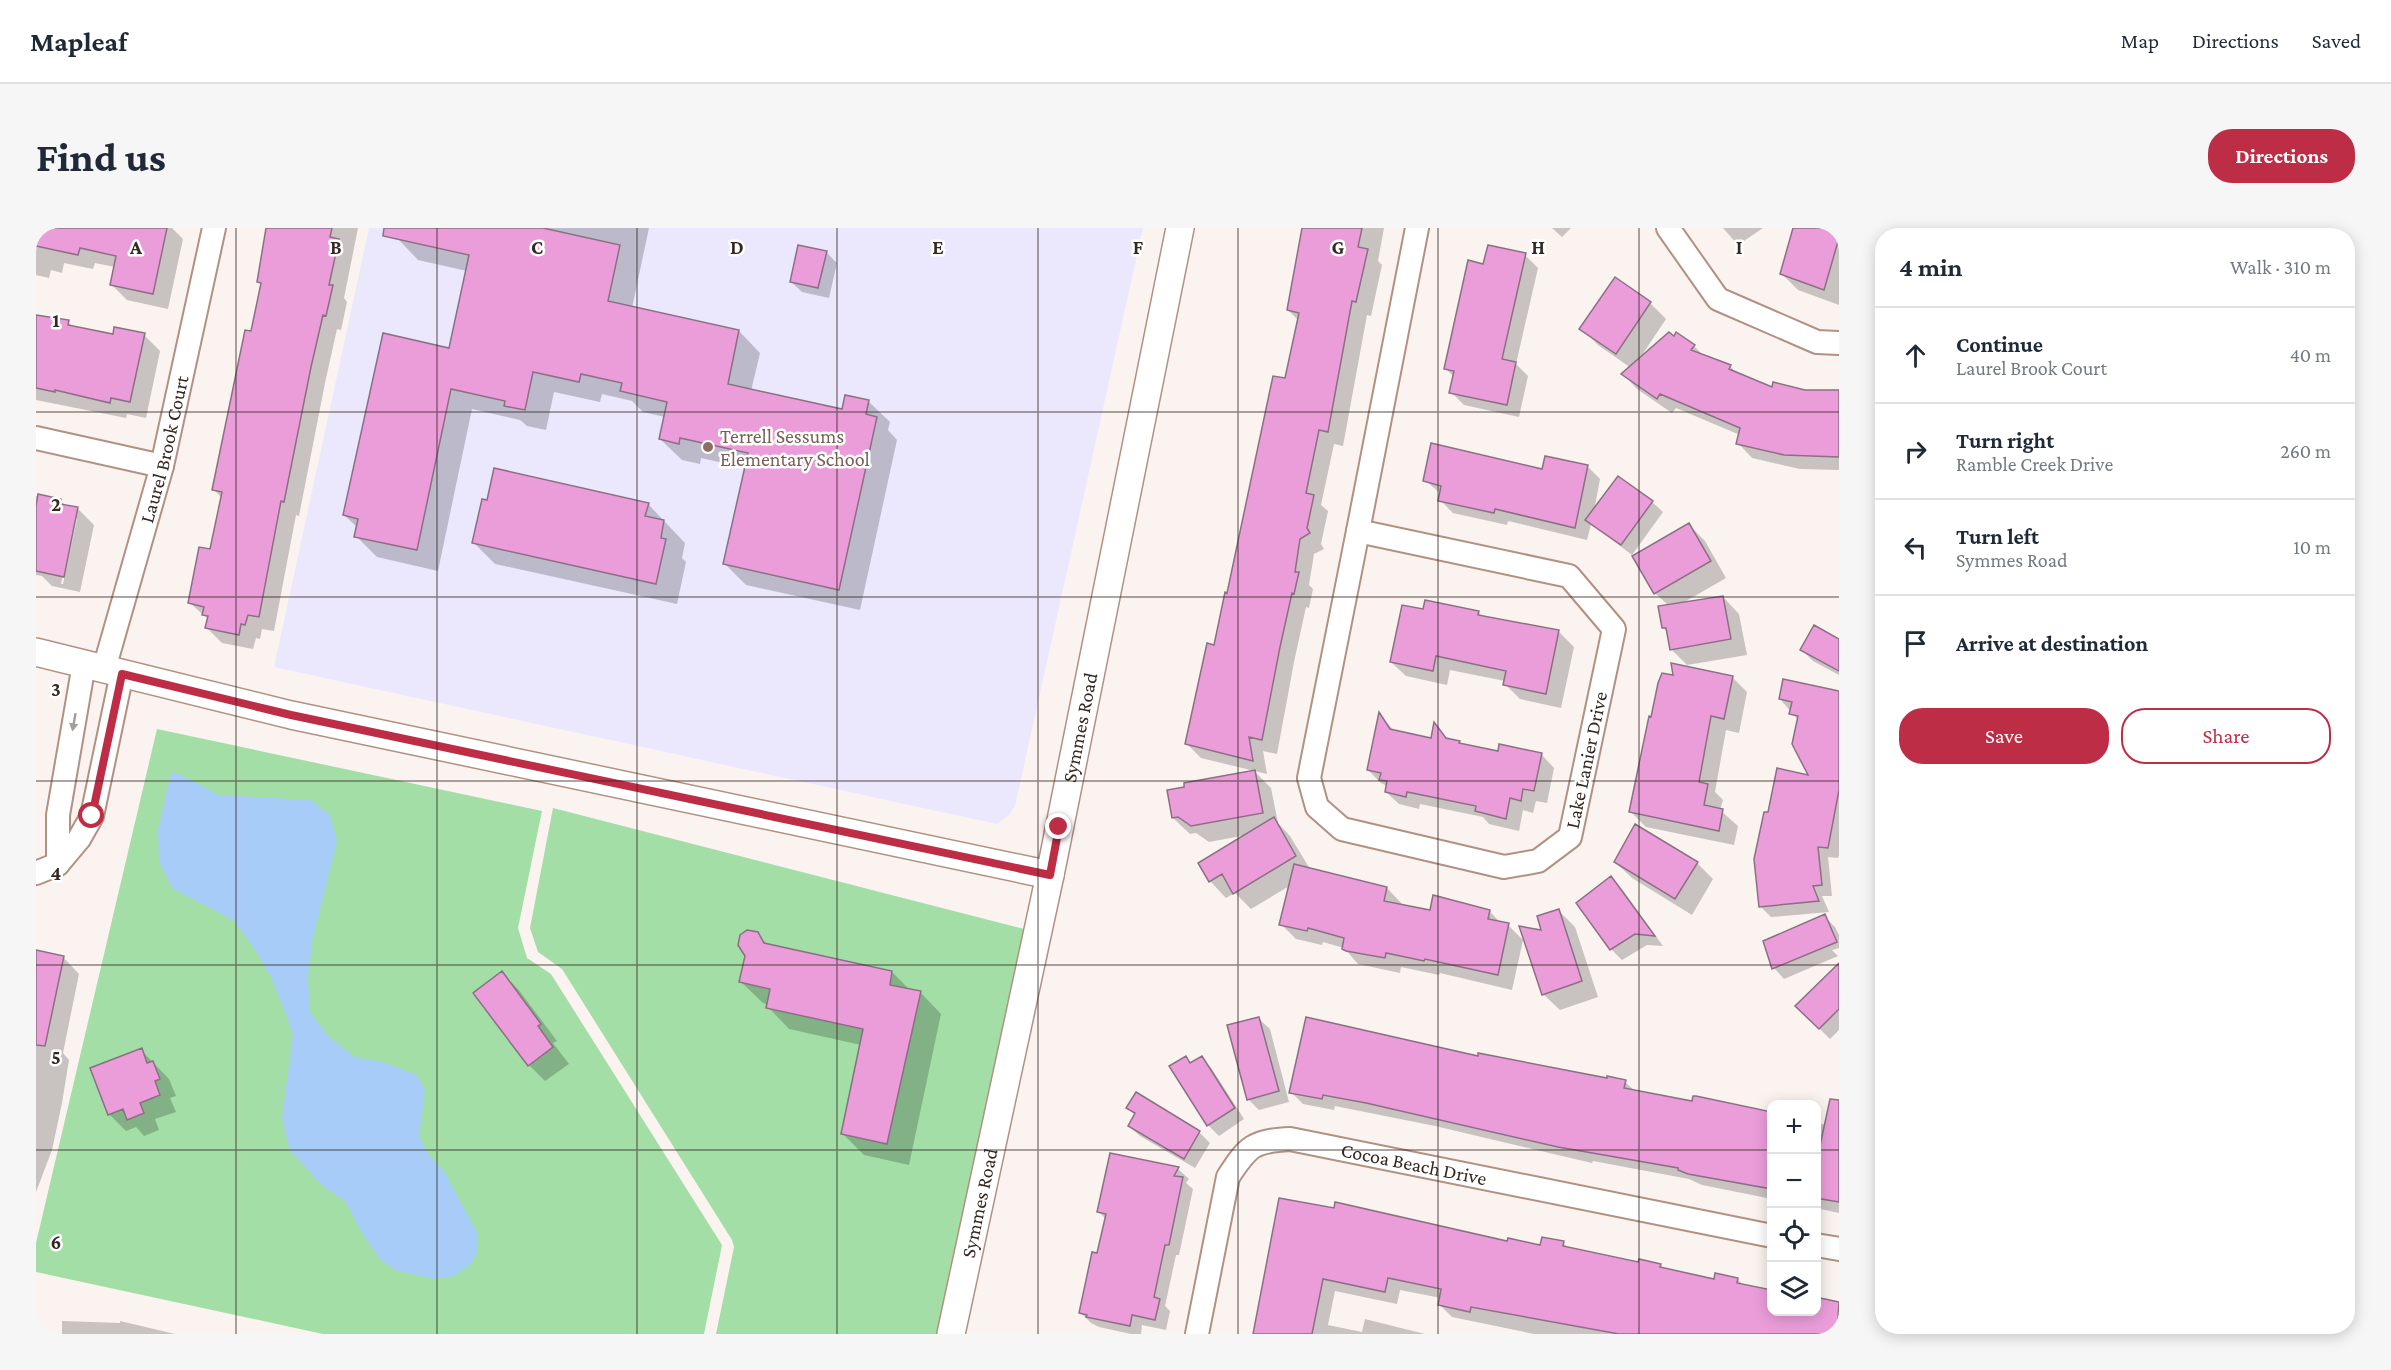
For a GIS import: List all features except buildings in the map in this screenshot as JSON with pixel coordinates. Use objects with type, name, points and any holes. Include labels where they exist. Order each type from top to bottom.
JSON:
[{"type":"street","name":"Laurel Brook Court","points":[[58,864],[57,815],[103,669],[162,466],[214,228]]},
{"type":"street","name":"Symmes Road","points":[[951,1334],[1050,875],[1180,228]]},
{"type":"street","name":"Lake Lanier Drive","points":[[1358,531],[1569,576],[1614,629],[1570,837],[1538,861],[1504,867],[1342,829],[1317,807],[1309,778],[1417,228]]},
{"type":"street","points":[[1668,228],[1718,299],[1818,342],[1839,342]]},
{"type":"street","points":[[36,438],[162,466]]},
{"type":"street","points":[[36,652],[291,715],[1050,875]]},
{"type":"street","name":"Laurel Brook Court","points":[[36,873],[58,864],[79,838],[92,816],[103,669]]},
{"type":"street","name":"Cocoa Beach Drive","points":[[1197,1334],[1228,1177],[1242,1154],[1264,1140],[1290,1139],[1767,1235]]},
{"type":"street","points":[[1821,1246],[1839,1249]]},
{"type":"shaded area","name":"Terrell Sessums Elementary School","points":[[369,228],[1143,228],[1015,806],[1009,815],[997,824],[274,667]]},
{"type":"green space","points":[[157,729],[542,811],[518,928],[527,958],[551,974],[722,1245],[704,1334],[323,1334],[36,1272],[36,1243]]},
{"type":"green space","points":[[553,808],[1024,929],[937,1334],[716,1334],[734,1247],[732,1240],[562,969],[538,952],[530,928]]},
{"type":"water","points":[[171,773],[179,774],[219,795],[311,800],[330,815],[337,841],[312,942],[308,980],[310,1012],[329,1037],[355,1057],[386,1063],[417,1075],[425,1090],[419,1137],[430,1156],[445,1173],[478,1234],[478,1252],[470,1265],[454,1276],[435,1279],[395,1270],[380,1259],[361,1231],[345,1201],[324,1187],[290,1151],[282,1118],[293,1035],[271,977],[252,945],[233,920],[172,888],[159,861],[158,830]]},
{"type":"place","name":"Terrell Sessums Elementary School","points":[[708,447]]},
{"type":"route","points":[[92,816],[122,674],[291,715],[1050,875],[1059,827]]}]
